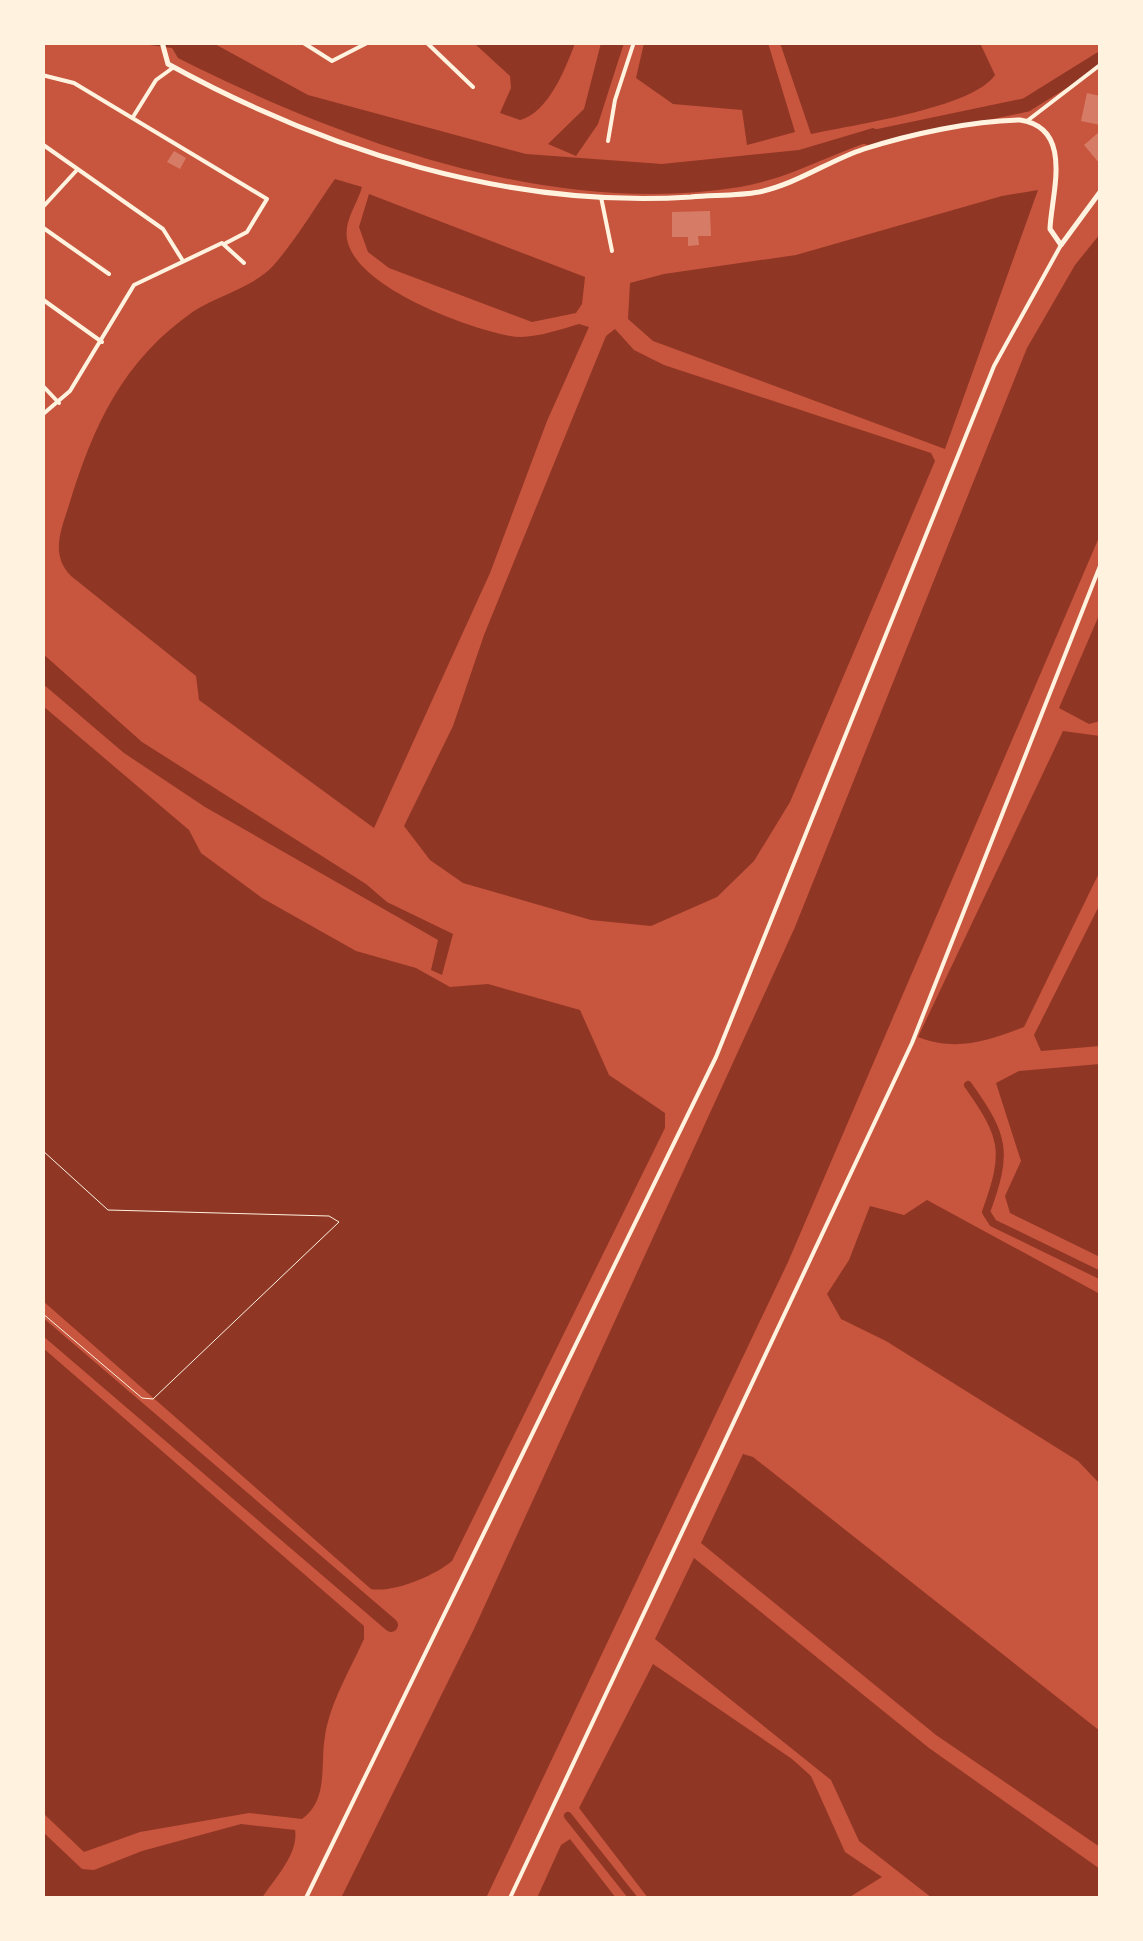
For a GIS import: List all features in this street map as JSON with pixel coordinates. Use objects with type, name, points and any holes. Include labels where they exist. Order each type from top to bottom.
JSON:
[{"type":"main road","points":[[162,46],[164,61],[174,67],[296,123],[399,162],[463,180],[601,196],[666,199],[757,192],[802,179],[863,150],[980,124],[1028,121],[1045,135],[1056,158],[1059,180],[1050,229],[1061,245],[1100,192]]},
{"type":"street","points":[[302,42],[332,61],[369,42]]},
{"type":"street","points":[[426,42],[473,87]]},
{"type":"street","points":[[608,142],[615,100],[634,42]]},
{"type":"street","points":[[1028,121],[1100,66]]},
{"type":"street","points":[[134,117],[156,80],[174,67]]},
{"type":"street","points":[[42,76],[74,83],[268,198],[247,232],[134,285],[102,342],[59,403],[42,414]]},
{"type":"street","points":[[42,144],[163,229],[184,261]]},
{"type":"street","points":[[42,208],[76,170]]},
{"type":"street","points":[[601,196],[612,251]]},
{"type":"street","points":[[42,227],[109,274]]},
{"type":"street","points":[[226,243],[244,263]]},
{"type":"street","points":[[306,1898],[569,1366],[732,1021],[994,366],[1061,245]]},
{"type":"street","points":[[42,299],[102,342]]},
{"type":"street","points":[[42,385],[59,403]]},
{"type":"street","points":[[510,1898],[912,1043],[1100,566]]},
{"type":"path","points":[[42,1150],[108,1210],[329,1216],[339,1222],[152,1399],[142,1398],[42,1313]]},
{"type":"shaded area","points":[[135,43],[213,43],[308,95],[526,154],[662,164],[799,150],[873,128],[891,135],[779,177],[740,187],[669,194],[596,192],[523,182],[379,143],[242,89],[178,58],[172,48]]},
{"type":"shaded area","points":[[474,43],[575,43],[547,99],[520,120],[500,113],[511,88],[510,76]]},
{"type":"shaded area","points":[[601,43],[624,43],[598,124],[576,156],[548,144],[584,109]]},
{"type":"shaded area","points":[[644,43],[768,43],[795,132],[747,145],[742,110],[673,104],[636,78]]},
{"type":"shaded area","points":[[780,43],[980,43],[995,75],[982,87],[938,106],[811,134]]},
{"type":"shaded area","points":[[335,179],[362,187],[349,219],[347,239],[355,257],[391,289],[442,314],[510,336],[536,336],[579,324],[589,327],[547,421],[490,573],[374,828],[199,700],[196,676],[71,576],[59,551],[63,524],[89,448],[130,373],[169,330],[194,311],[255,280],[273,266]]},
{"type":"shaded area","points":[[1038,190],[945,449],[653,341],[628,319],[630,283],[664,274],[796,255],[1002,196]]},
{"type":"shaded area","points":[[369,194],[585,277],[582,304],[576,313],[532,322],[389,268],[368,252],[359,227]]},
{"type":"shaded area","points":[[1100,234],[1100,535],[788,1262],[486,1898],[341,1898],[474,1629],[795,927],[1027,348],[1075,265]]},
{"type":"shaded area","points":[[615,329],[634,350],[664,365],[931,453],[935,461],[790,802],[754,861],[717,897],[651,926],[591,920],[463,883],[430,860],[404,826],[453,726],[484,635],[606,336]]},
{"type":"shaded area","points":[[1100,613],[1100,721],[1089,724],[1059,708]]},
{"type":"shaded area","points":[[42,653],[142,742],[366,884],[387,902],[453,934],[442,975],[431,970],[438,940],[205,807],[124,753],[43,684]]},
{"type":"shaded area","points":[[43,706],[189,830],[201,853],[262,898],[356,951],[416,968],[450,987],[488,984],[580,1010],[609,1075],[665,1113],[665,1128],[452,1561],[425,1578],[402,1586],[371,1589],[43,1301]]},
{"type":"shaded area","points":[[1063,731],[1100,736],[1100,871],[1024,1027],[959,1044],[918,1037]]},
{"type":"shaded area","points":[[1100,904],[1100,1046],[1041,1051],[1034,1035]]},
{"type":"shaded area","points":[[1100,1064],[1100,1257],[1010,1213],[1005,1196],[1021,1161],[996,1083],[1019,1071]]},
{"type":"shaded area","points":[[927,1200],[1100,1294],[1100,1484],[1078,1461],[886,1341],[841,1319],[827,1294],[849,1260],[870,1206],[904,1215]]},
{"type":"shaded area","points":[[43,1348],[364,1626],[364,1639],[328,1724],[320,1792],[311,1811],[302,1819],[249,1813],[140,1832],[84,1852],[43,1813]]},
{"type":"shaded area","points":[[743,1454],[753,1457],[1100,1731],[1100,1847],[936,1735],[701,1543]]},
{"type":"shaded area","points":[[694,1558],[929,1748],[1100,1869],[1100,1898],[932,1898],[859,1841],[831,1780],[655,1639]]},
{"type":"shaded area","points":[[653,1664],[811,1776],[845,1852],[882,1877],[848,1898],[648,1898],[579,1808]]},
{"type":"shaded area","points":[[241,1824],[295,1830],[289,1857],[262,1898],[43,1898],[43,1832],[82,1869],[94,1870],[142,1851]]},
{"type":"shaded area","points":[[570,1839],[616,1898],[537,1898],[561,1845]]},
{"type":"building","points":[[1087,93],[1100,96],[1100,125],[1081,121]]},
{"type":"building","points":[[1100,134],[1100,164],[1084,145]]},
{"type":"building","points":[[174,151],[186,158],[180,169],[167,162]]},
{"type":"building","points":[[710,211],[711,236],[698,236],[699,245],[688,246],[688,237],[672,237],[672,212]]},
{"type":"waterway","points":[[868,138],[1026,105],[1100,59]]},
{"type":"waterway","points":[[968,1085],[990,1118],[999,1146],[998,1174],[986,1212],[993,1223],[1100,1275]]},
{"type":"waterway","points":[[42,1326],[391,1625]]},
{"type":"waterway","points":[[568,1816],[633,1898]]}]
